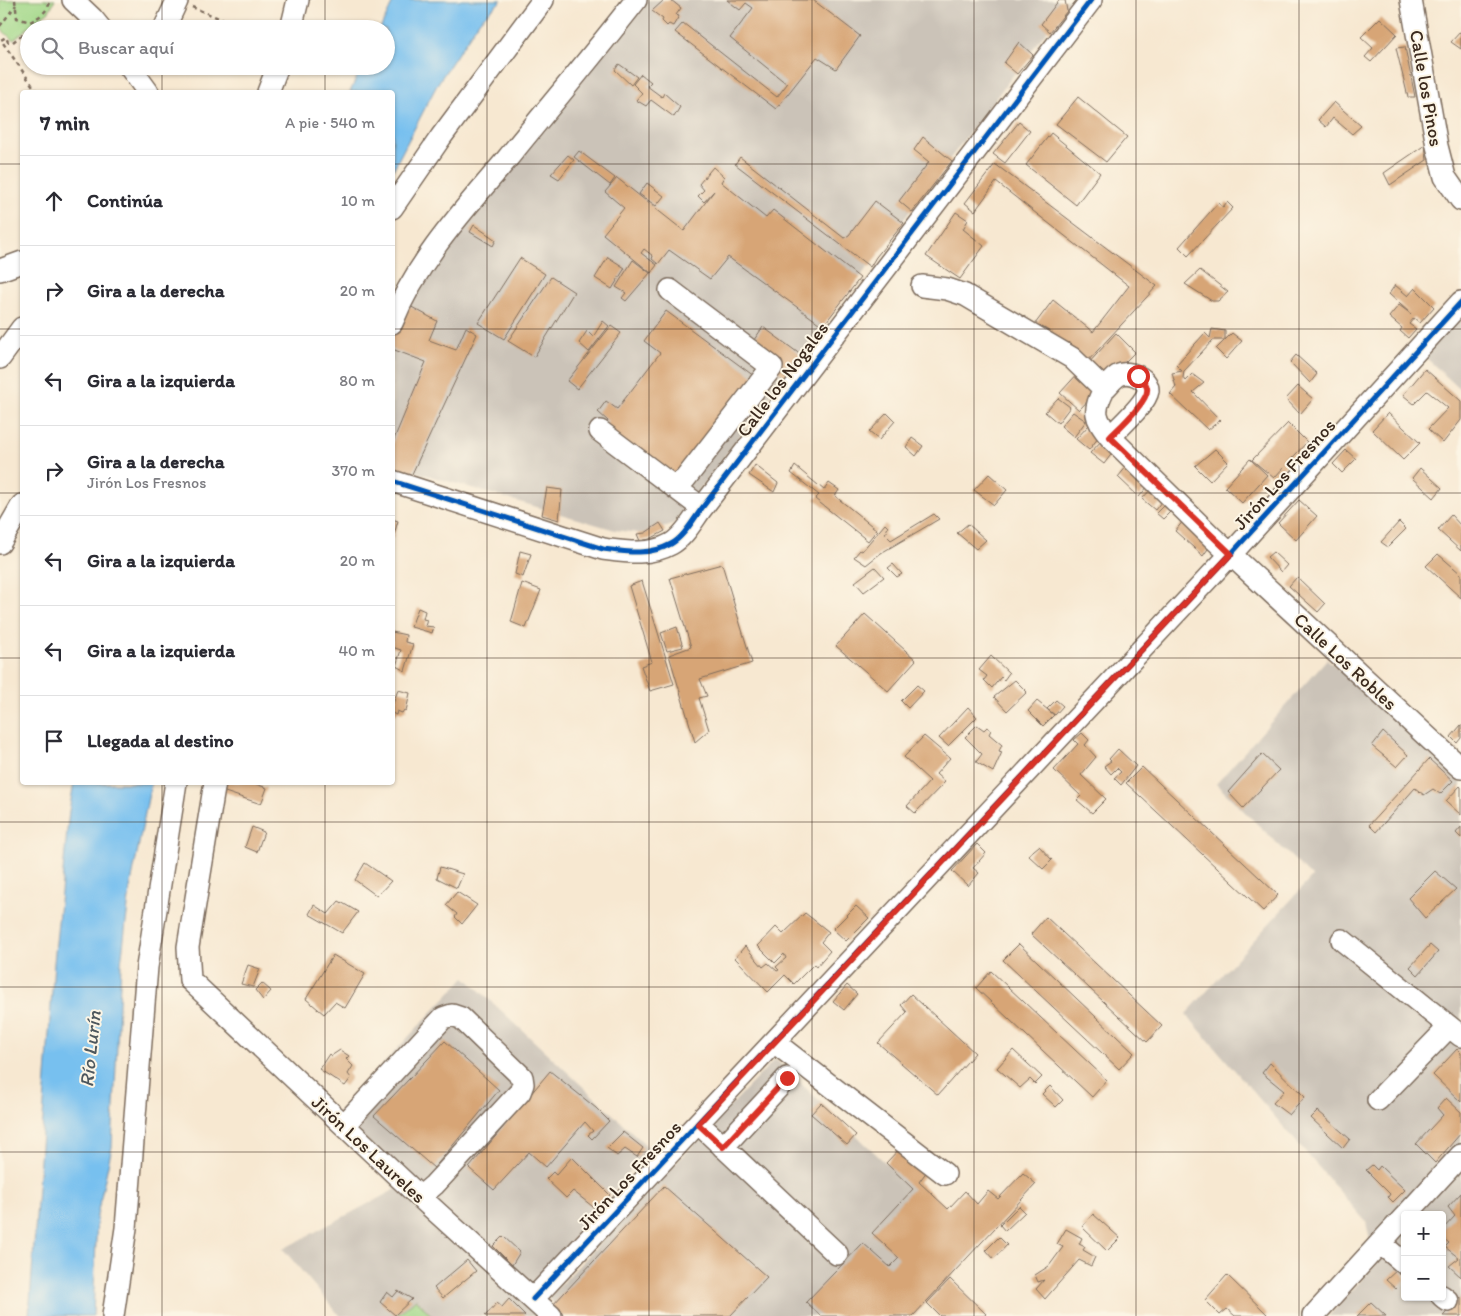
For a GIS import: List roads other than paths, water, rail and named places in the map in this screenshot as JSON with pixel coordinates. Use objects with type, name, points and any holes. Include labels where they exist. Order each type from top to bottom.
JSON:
[{"type":"street","points":[[73,0],[94,20]]},
{"type":"street","points":[[293,20],[298,0]]},
{"type":"street","points":[[395,204],[441,137],[543,0]]},
{"type":"street","points":[[395,316],[424,260],[456,219],[588,62],[636,0]]},
{"type":"street","name":"Calle los Nogales","points":[[395,482],[603,548],[633,553],[653,551],[672,543],[702,508],[1090,0]]},
{"type":"street","name":"Calle los Pinos","points":[[1411,0],[1437,146],[1445,177],[1461,200]]},
{"type":"street","points":[[168,20],[177,1]]},
{"type":"street","points":[[269,90],[275,75]]},
{"type":"street","points":[[0,270],[20,263]]},
{"type":"street","points":[[922,286],[947,289],[964,295],[1072,358],[1104,389],[1118,375],[1128,373],[1138,376],[1146,384],[1148,390],[1145,399],[1110,437]]},
{"type":"street","points":[[670,290],[772,367],[685,478],[674,487]]},
{"type":"street","name":"Jirón Los Fresnos","points":[[533,1299],[1231,554],[1461,302]]},
{"type":"street","points":[[0,358],[20,331]]},
{"type":"street","name":"Calle Los Robles","points":[[1104,389],[1097,405],[1098,418],[1110,437],[1231,554],[1461,768]]},
{"type":"street","points":[[600,431],[702,508]]},
{"type":"street","points":[[0,543],[20,508]]},
{"type":"street","points":[[113,1316],[126,1228],[147,966],[176,785]]},
{"type":"street","name":"Jirón Los Laureles","points":[[215,785],[188,948],[190,980],[551,1316]]},
{"type":"street","points":[[1342,940],[1455,1031],[1378,1100]]},
{"type":"street","points":[[344,1125],[443,1018],[452,1015],[461,1018],[522,1077],[523,1084],[520,1092],[434,1185],[420,1196]]},
{"type":"street","points":[[774,1042],[945,1174]]},
{"type":"street","points":[[723,1147],[787,1078]]},
{"type":"street","points":[[698,1124],[837,1254]]},
{"type":"street","points":[[1409,1211],[1461,1155]]},
{"type":"street","points":[[1313,1316],[1401,1219]]},
{"type":"street","points":[[1380,1243],[1401,1261]]},
{"type":"water","points":[[394,0],[502,0],[480,20],[438,83],[395,166],[395,90],[351,90],[358,75],[395,75],[395,20],[384,20]]},
{"type":"water","name":"Río Lurín","points":[[74,785],[151,785],[130,889],[121,964],[112,1147],[97,1215],[93,1316],[29,1316],[54,963],[69,811]]}]
